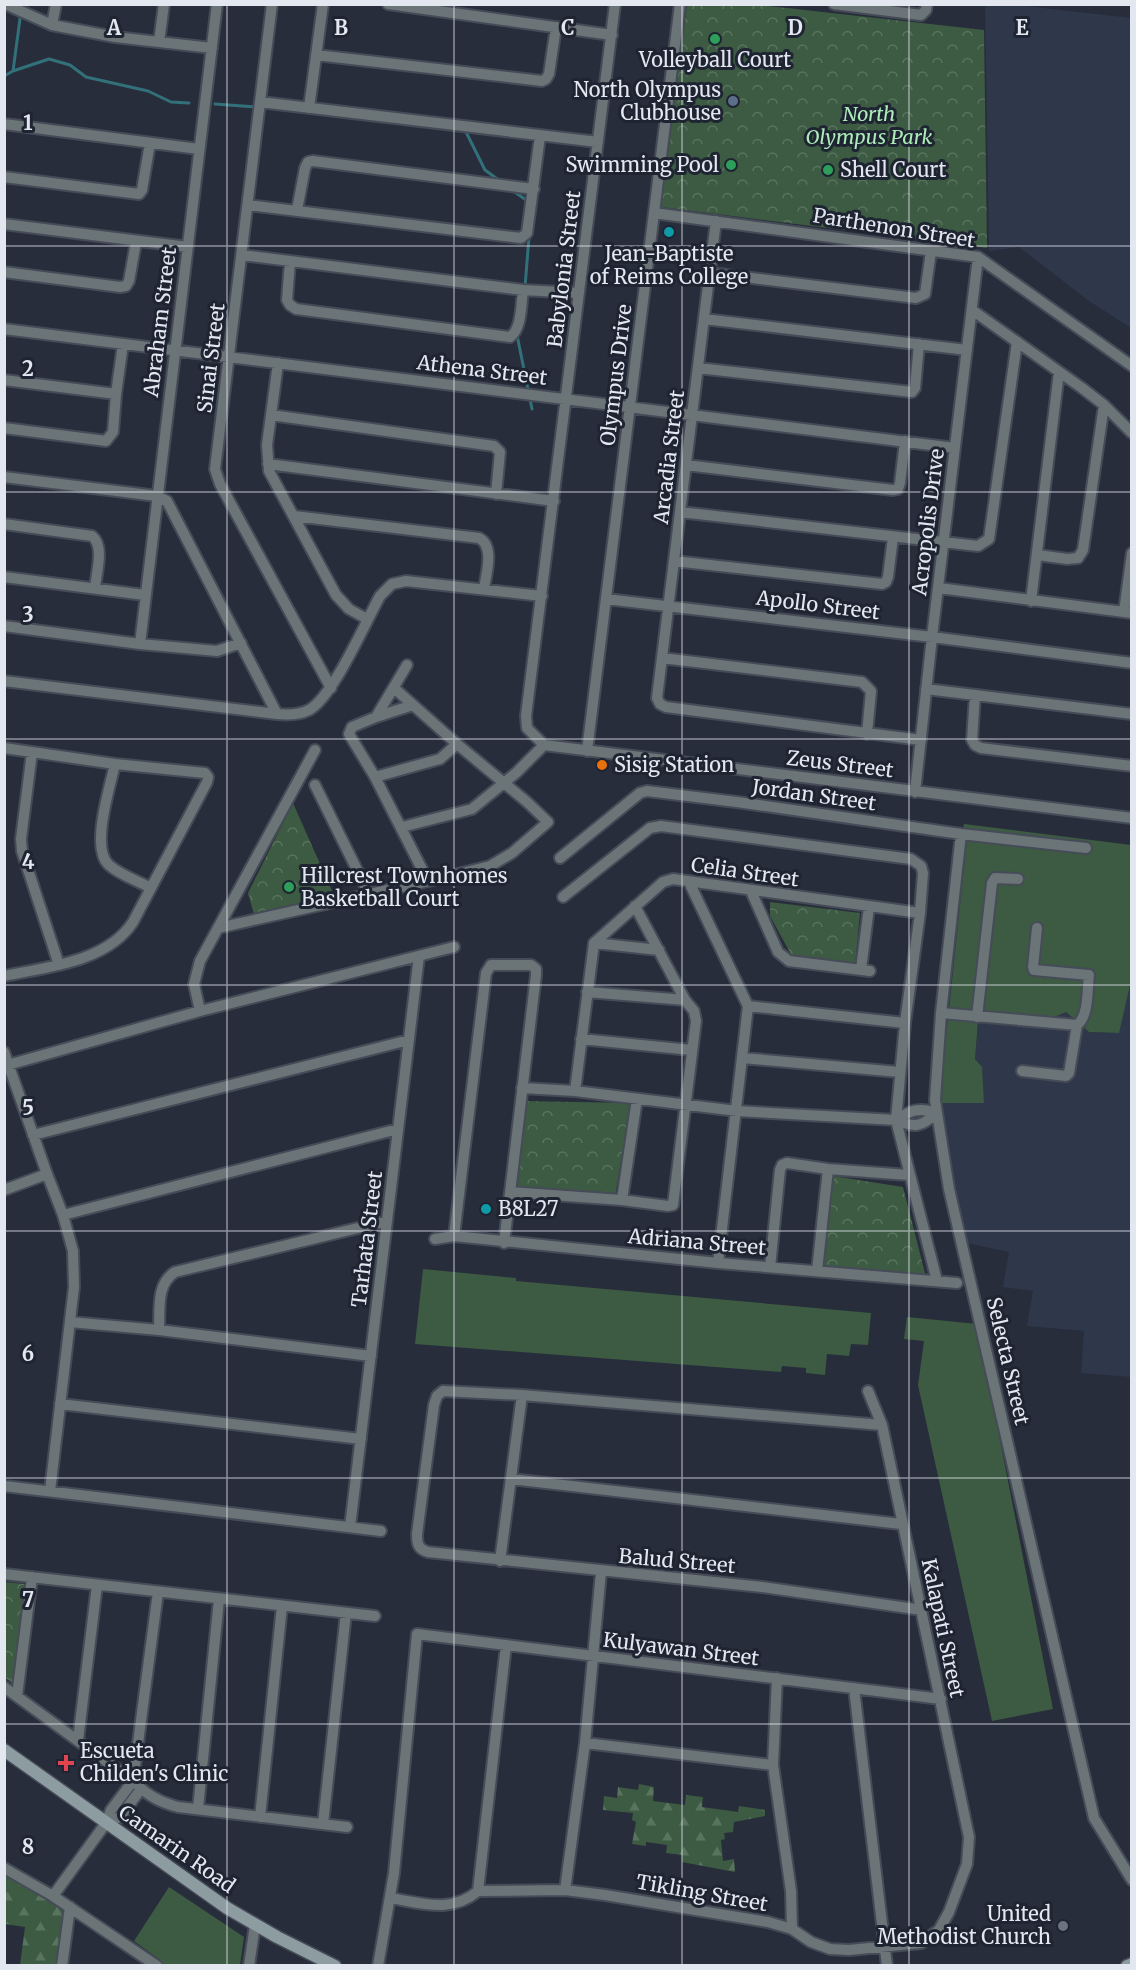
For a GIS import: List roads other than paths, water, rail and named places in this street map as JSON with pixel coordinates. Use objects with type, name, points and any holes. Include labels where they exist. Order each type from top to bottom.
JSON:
[{"type":"main road","name":"Camarin Road","points":[[4,1750],[188,1882],[255,1925],[334,1965]]},
{"type":"main road","points":[[1127,1965],[1131,1964]]},
{"type":"street","points":[[52,25],[56,4]]},
{"type":"street","points":[[159,42],[164,4]]},
{"type":"street","name":"Abraham Street","points":[[140,644],[217,4]]},
{"type":"street","name":"Sinai Street","points":[[272,4],[215,469],[217,477],[331,688]]},
{"type":"street","points":[[309,108],[323,4]]},
{"type":"street","points":[[388,4],[612,35]]},
{"type":"street","name":"Babylonia Street","points":[[544,745],[531,733],[526,722],[615,4]]},
{"type":"street","name":"Olympus Drive","points":[[588,751],[680,4]]},
{"type":"street","points":[[834,4],[921,15],[926,9]]},
{"type":"street","points":[[7,5],[52,25],[115,37],[212,48]]},
{"type":"street","points":[[316,55],[542,81],[549,74],[556,27]]},
{"type":"street","points":[[260,102],[598,142]]},
{"type":"street","points":[[4,124],[199,149]]},
{"type":"street","points":[[248,205],[521,238],[527,233],[540,136]]},
{"type":"street","points":[[4,177],[139,194],[142,190],[150,143]]},
{"type":"street","points":[[297,210],[305,168],[308,162],[313,160],[534,189]]},
{"type":"street","name":"Parthenon Street","points":[[654,213],[978,257],[1131,366]]},
{"type":"street","name":"Arcadia Street","points":[[716,221],[657,698],[660,704],[666,707],[867,734]]},
{"type":"street","points":[[4,224],[188,248]]},
{"type":"street","points":[[4,272],[126,286],[129,281],[136,242]]},
{"type":"street","points":[[710,273],[916,298],[925,294],[931,251]]},
{"type":"street","points":[[242,255],[523,290],[579,293]]},
{"type":"street","name":"Acropolis Drive","points":[[915,792],[978,257]]},
{"type":"street","points":[[290,261],[287,300],[296,309],[510,337],[517,327],[523,290]]},
{"type":"street","points":[[972,310],[1104,405],[1131,433]]},
{"type":"street","points":[[704,319],[967,350]]},
{"type":"street","name":"Athena Street","points":[[4,329],[956,448]]},
{"type":"street","points":[[680,512],[978,546],[989,539],[1017,342]]},
{"type":"street","points":[[4,428],[106,441],[113,432],[123,344]]},
{"type":"street","points":[[698,368],[912,392],[915,388],[920,344]]},
{"type":"street","points":[[278,363],[267,445],[268,464],[272,477],[336,595],[349,609],[367,619]]},
{"type":"street","points":[[1031,601],[1059,372]]},
{"type":"street","points":[[4,380],[116,394]]},
{"type":"street","points":[[1038,555],[1067,559],[1078,558],[1083,550],[1104,405]]},
{"type":"street","points":[[271,415],[495,446],[500,452],[496,494]]},
{"type":"street","points":[[686,465],[893,490],[898,489],[900,483],[905,441]]},
{"type":"street","points":[[268,464],[554,501]]},
{"type":"street","points":[[4,477],[157,496],[167,501],[278,714]]},
{"type":"street","points":[[294,516],[479,538],[486,543],[489,552],[484,590]]},
{"type":"street","points":[[4,524],[96,538],[99,548],[95,588]]},
{"type":"street","points":[[674,561],[882,584],[888,577],[893,537]]},
{"type":"street","points":[[939,588],[1128,613],[1131,553]]},
{"type":"street","points":[[4,577],[145,595]]},
{"type":"street","points":[[4,681],[278,714],[298,714],[309,710],[324,698],[367,619],[385,589],[392,584],[399,581],[542,596]]},
{"type":"street","name":"Apollo Street","points":[[606,599],[1131,663]]},
{"type":"street","points":[[4,626],[140,644],[217,651],[241,643]]},
{"type":"street","points":[[662,658],[862,682],[871,691],[867,734],[921,740]]},
{"type":"street","points":[[376,717],[407,665]]},
{"type":"street","points":[[218,928],[478,869],[500,861],[548,822],[394,688]]},
{"type":"street","points":[[926,689],[1131,714]]},
{"type":"street","points":[[975,695],[972,740],[981,748],[1131,766]]},
{"type":"street","points":[[413,705],[352,727],[349,734],[402,827],[428,881]]},
{"type":"street","points":[[375,777],[440,759],[457,744]]},
{"type":"street","points":[[402,827],[472,809],[504,783],[544,745]]},
{"type":"street","name":"Zeus Street","points":[[544,745],[1131,818]]},
{"type":"street","points":[[4,748],[115,764],[205,772],[208,777],[133,922],[118,940],[97,952],[59,964],[4,976]]},
{"type":"street","points":[[200,1011],[195,992],[196,974],[200,961],[315,750]]},
{"type":"street","points":[[32,752],[21,839],[22,851],[59,964]]},
{"type":"street","points":[[115,764],[103,821],[102,850],[105,861],[111,867],[151,888]]},
{"type":"street","points":[[315,785],[369,894]]},
{"type":"street","name":"Jordan Street","points":[[560,858],[640,794],[647,791],[961,834],[1086,848]]},
{"type":"street","points":[[563,897],[650,828],[661,826],[911,859],[921,866],[923,873],[920,913],[899,1072],[896,1120],[937,1281]]},
{"type":"street","name":"Selecta Street","points":[[961,834],[941,1013],[936,1113],[949,1189],[1094,1818],[1131,1880]]},
{"type":"street","points":[[977,1017],[992,883],[995,878],[1000,877],[1018,879]]},
{"type":"street","name":"Celia Street","points":[[594,943],[666,880],[920,913]]},
{"type":"street","points":[[689,882],[748,1006],[718,1263]]},
{"type":"street","points":[[751,891],[778,952],[789,961],[866,970],[869,907]]},
{"type":"street","points":[[510,1192],[673,1205],[696,1021],[694,1011],[685,1000],[635,906]]},
{"type":"street","points":[[1022,1071],[1066,1076],[1069,1073],[1077,1026],[1084,1017],[1089,975],[1034,970],[1037,928]]},
{"type":"street","points":[[575,1091],[594,943],[659,950]]},
{"type":"street","points":[[7,1065],[200,1011],[454,947]]},
{"type":"street","name":"Tarhata Street","points":[[350,1527],[419,956]]},
{"type":"street","points":[[454,1236],[486,973],[491,965],[531,965],[536,969],[504,1243]]},
{"type":"street","points":[[587,992],[685,1000]]},
{"type":"street","points":[[748,1006],[905,1023]]},
{"type":"street","points":[[941,1013],[1077,1026]]},
{"type":"street","points":[[581,1039],[691,1050]]},
{"type":"street","points":[[33,1135],[409,1040]]},
{"type":"street","points":[[4,1052],[46,1174],[63,1215],[73,1251],[74,1287],[50,1491]]},
{"type":"street","points":[[743,1058],[899,1072]]},
{"type":"street","points":[[522,1088],[575,1091],[737,1111],[896,1120],[910,1126],[927,1122],[936,1113]]},
{"type":"street","points":[[622,1200],[637,1099]]},
{"type":"street","points":[[63,1215],[398,1129]]},
{"type":"street","points":[[770,1267],[782,1165],[787,1163],[828,1169],[909,1175]]},
{"type":"street","points":[[817,1271],[828,1169]]},
{"type":"street","points":[[4,1190],[46,1174]]},
{"type":"street","points":[[159,1330],[162,1288],[166,1278],[175,1272],[387,1221]]},
{"type":"street","name":"Adriana Street","points":[[435,1239],[454,1236],[504,1243],[718,1263],[957,1283]]},
{"type":"street","points":[[70,1322],[159,1330],[371,1356]]},
{"type":"street","name":"Balud Street","points":[[522,1395],[449,1390],[440,1393],[434,1405],[418,1522],[417,1544],[428,1552],[601,1572],[762,1587],[922,1610]]},
{"type":"street","name":"Kalapati Street","points":[[868,1391],[882,1425],[901,1524],[922,1610],[969,1837],[969,1853],[964,1874]]},
{"type":"street","points":[[500,1561],[522,1395],[882,1425]]},
{"type":"street","points":[[60,1404],[360,1439]]},
{"type":"street","points":[[511,1479],[901,1524]]},
{"type":"street","points":[[4,1486],[381,1531]]},
{"type":"street","points":[[565,1890],[585,1743],[601,1572]]},
{"type":"street","points":[[4,1574],[375,1616]]},
{"type":"street","points":[[17,1696],[32,1578]]},
{"type":"street","points":[[78,1740],[97,1585]]},
{"type":"street","points":[[53,1896],[106,1823],[111,1810],[137,1785],[158,1592]]},
{"type":"street","points":[[198,1809],[219,1599]]},
{"type":"street","points":[[260,1817],[282,1606]]},
{"type":"street","points":[[323,1824],[346,1613]]},
{"type":"street","name":"Kulyawan Street","points":[[390,1898],[417,1634],[940,1699]]},
{"type":"street","points":[[478,1891],[506,1645]]},
{"type":"street","points":[[777,1678],[773,1765],[791,1891],[792,1929]]},
{"type":"street","points":[[4,1688],[162,1803],[347,1827]]},
{"type":"street","points":[[854,1688],[887,1965]]},
{"type":"street","points":[[585,1743],[773,1765]]},
{"type":"street","points":[[4,1868],[53,1896],[157,1965]]},
{"type":"street","name":"Tikling Street","points":[[390,1898],[447,1905],[458,1904],[478,1891],[565,1890],[768,1922],[792,1929],[820,1947],[849,1950],[921,1943],[934,1935],[949,1912],[964,1874]]},
{"type":"street","points":[[378,1965],[390,1898]]},
{"type":"street","points":[[62,1965],[70,1907]]},
{"type":"street","points":[[249,1965],[255,1925]]},
{"type":"waterway","points":[[13,71],[22,4]]},
{"type":"waterway","points":[[4,76],[49,59],[70,65],[86,77],[148,91],[171,102],[189,103]]},
{"type":"waterway","points":[[215,104],[256,107]]},
{"type":"waterway","points":[[464,128],[485,170],[500,181]]},
{"type":"waterway","points":[[512,190],[526,200],[526,204]]},
{"type":"waterway","points":[[525,287],[529,237]]},
{"type":"waterway","points":[[517,335],[532,409]]},
{"type":"place","name":"Volleyball Court","points":[[715,39]]},
{"type":"place","name":"North Olympus Clubhouse","points":[[733,101]]},
{"type":"place","name":"Swimming Pool","points":[[731,165]]},
{"type":"place","name":"Shell Court","points":[[828,170]]},
{"type":"place","name":"Jean-Baptiste of Reims College","points":[[669,232]]},
{"type":"place","name":"Sisig Station","points":[[602,765]]},
{"type":"place","name":"Hillcrest Townhomes Basketball Court","points":[[289,887]]},
{"type":"place","name":"B8L27","points":[[486,1209]]},
{"type":"place","name":"Escueta Childen's Clinic","points":[[66,1763]]},
{"type":"place","name":"United Methodist Church","points":[[1063,1926]]},
{"type":"park label","name":"North Olympus Park","points":[[869,126]]}]
